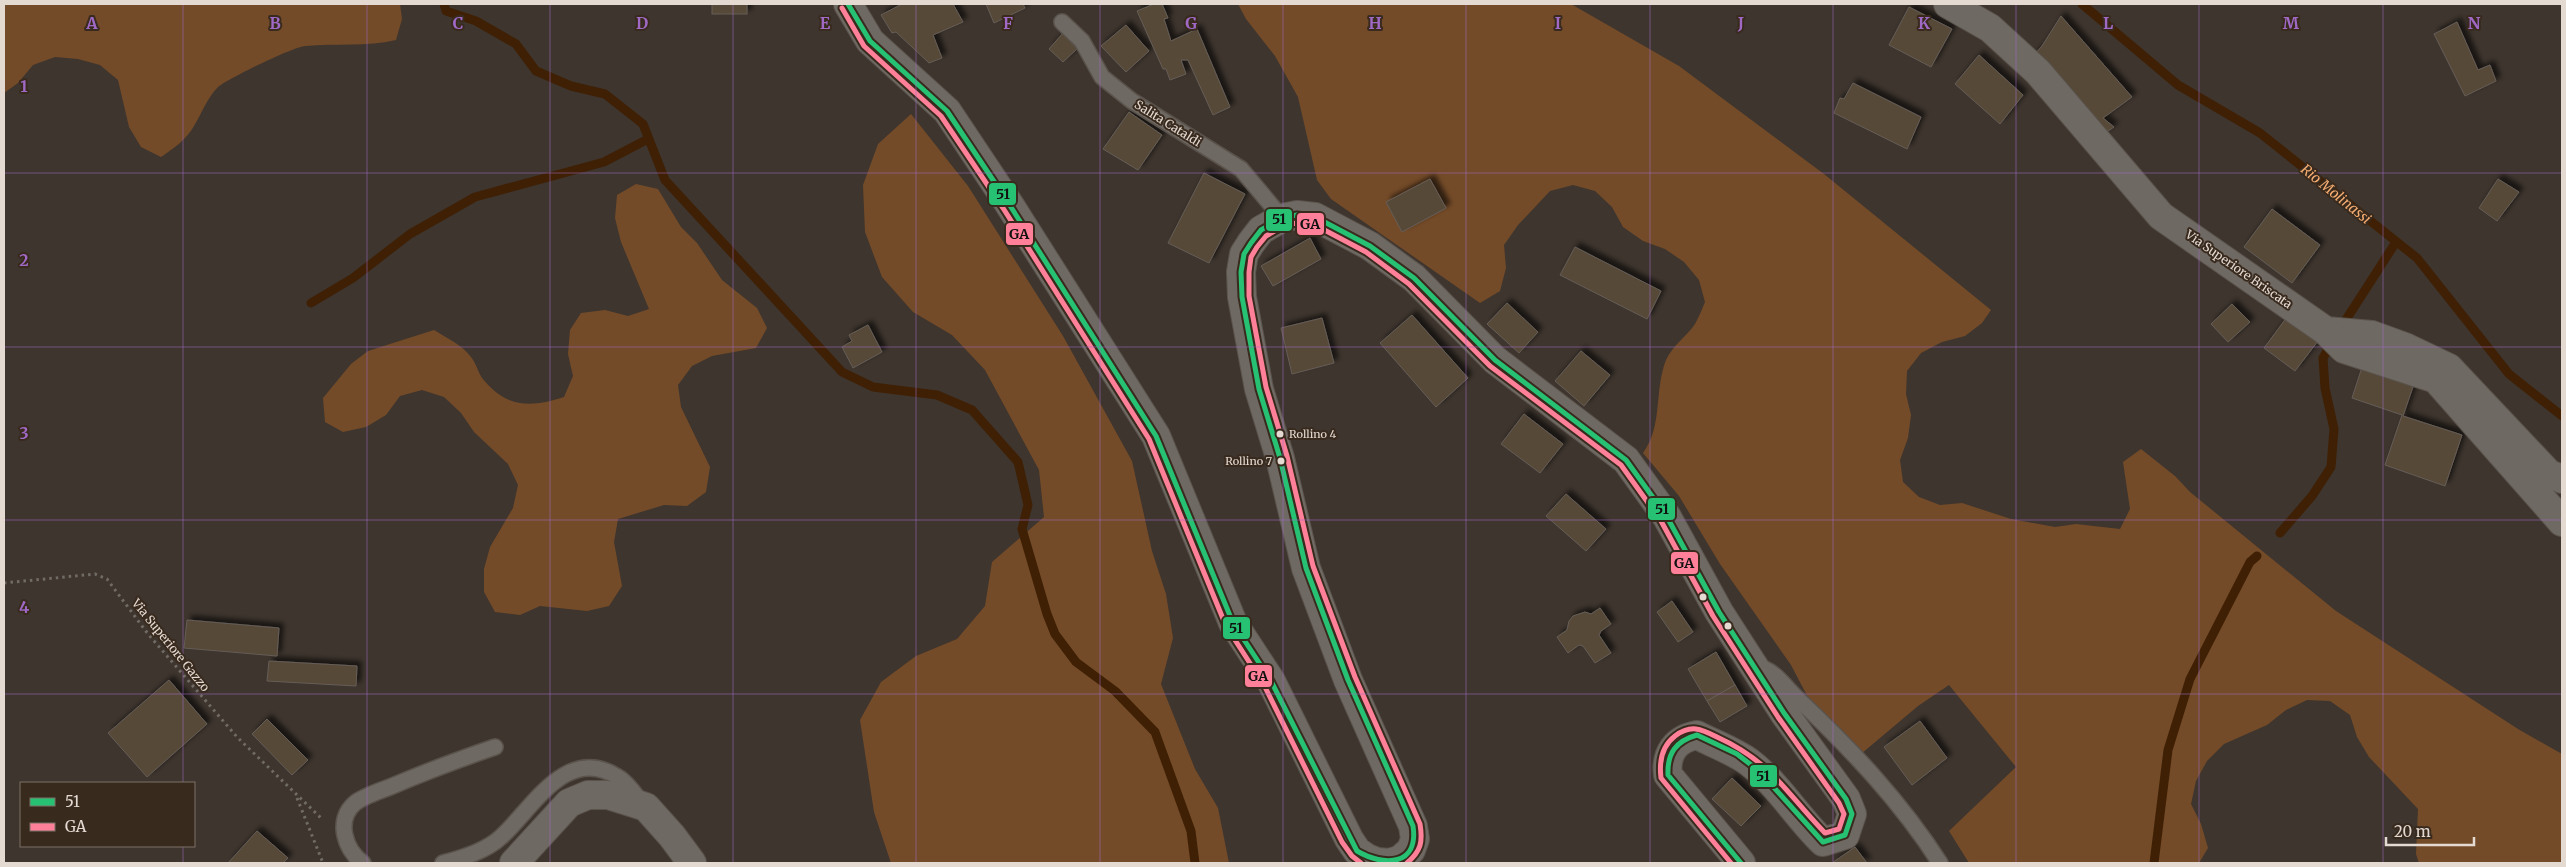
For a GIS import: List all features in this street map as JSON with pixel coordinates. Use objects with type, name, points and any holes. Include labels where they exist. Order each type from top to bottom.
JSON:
[{"type":"street","points":[[848,4],[870,41],[947,111],[1009,204],[1156,436],[1232,623],[1271,681],[1349,839],[1357,850],[1377,862],[1403,861],[1411,850],[1415,839],[1413,826],[1348,680],[1306,568],[1280,458],[1257,380],[1242,297],[1241,272],[1244,254],[1251,243],[1261,230],[1282,218],[1297,215],[1314,217],[1370,246],[1414,278],[1495,360],[1626,460],[1667,517],[1719,612],[1784,712],[1846,799],[1852,814],[1845,835],[1822,852],[1808,828],[1768,778],[1748,761],[1697,735],[1688,737],[1673,748],[1667,765],[1668,775],[1741,863]]},
{"type":"street","name":"Via Superiore Briscata","points":[[1948,4],[1990,28],[2038,72],[2162,216],[2326,331],[2344,349],[2436,379],[2562,522]]},
{"type":"street","points":[[2326,331],[2372,335],[2405,347],[2449,368],[2549,474],[2562,479]]},
{"type":"street","points":[[514,863],[569,803],[588,795],[608,795],[646,807],[692,863]]},
{"type":"lane","name":"Salita Cataldi","points":[[1062,22],[1082,41],[1102,76],[1132,101],[1242,169],[1282,218]]},
{"type":"lane","points":[[1753,664],[1769,670],[1862,763],[1919,830],[1940,863]]},
{"type":"lane","points":[[363,863],[355,857],[345,839],[345,820],[354,804],[426,772],[495,747]]},
{"type":"lane","points":[[443,863],[479,851],[501,838],[546,788],[566,773],[587,769],[603,769],[620,778],[646,807]]},
{"type":"path","name":"Via Superiore Gazzo","points":[[4,583],[95,574],[107,579],[148,634],[224,722],[296,795],[323,863]]},
{"type":"shaded area","points":[[4,4],[400,4],[402,19],[396,40],[362,44],[305,46],[275,57],[224,83],[211,96],[194,126],[183,140],[161,157],[141,147],[129,127],[118,80],[100,65],[78,59],[55,57],[33,65],[18,83],[4,93]]},
{"type":"shaded area","points":[[1238,4],[1571,4],[1679,66],[1824,174],[1991,310],[1982,323],[1965,336],[1942,342],[1921,353],[1907,371],[1906,394],[1911,415],[1908,438],[1900,460],[1903,482],[1919,497],[1940,505],[1962,503],[2011,519],[2055,527],[2076,524],[2120,529],[2130,509],[2123,462],[2141,449],[2175,476],[2190,492],[2336,611],[2518,729],[2562,754],[2562,863],[2419,863],[2416,854],[2418,809],[2369,757],[2357,737],[2350,715],[2330,701],[2307,700],[2286,710],[2267,725],[2224,744],[2207,761],[2196,781],[2191,804],[2201,824],[2208,848],[2199,863],[1969,863],[1949,831],[2016,767],[1949,685],[1918,706],[1861,754],[1825,730],[1791,665],[1720,564],[1679,496],[1643,453],[1649,443],[1656,420],[1662,372],[1666,360],[1672,350],[1695,324],[1705,302],[1699,280],[1684,262],[1665,249],[1643,241],[1623,227],[1612,207],[1595,191],[1573,185],[1550,191],[1518,225],[1504,245],[1506,268],[1500,291],[1480,303],[1331,199],[1317,180],[1298,97],[1275,56],[1246,19]]},
{"type":"shaded area","points":[[911,114],[968,186],[1063,336],[1132,461],[1152,551],[1166,594],[1173,638],[1161,684],[1195,769],[1218,808],[1229,863],[891,863],[874,812],[860,720],[881,682],[916,656],[957,639],[985,606],[992,562],[1044,517],[1039,470],[985,370],[952,335],[913,312],[882,277],[865,232],[863,185],[878,144]]},
{"type":"shaded area","points":[[636,184],[658,189],[681,227],[697,243],[722,280],[757,308],[767,328],[756,348],[712,356],[692,366],[678,385],[681,407],[710,467],[706,492],[687,506],[664,505],[618,519],[614,542],[622,586],[609,606],[587,611],[540,606],[520,615],[495,612],[484,592],[484,569],[490,547],[513,508],[518,485],[508,464],[474,432],[461,413],[444,397],[422,390],[400,396],[386,415],[366,427],[343,432],[325,422],[323,398],[351,364],[368,351],[434,330],[463,349],[473,359],[482,378],[500,395],[519,403],[529,404],[552,401],[564,397],[573,376],[568,354],[570,330],[581,313],[605,310],[628,316],[649,309],[621,242],[615,218],[617,195]]},
{"type":"building","points":[[712,4],[747,4],[747,14],[712,14]]},
{"type":"building","points":[[902,4],[953,4],[963,22],[933,35],[942,58],[929,63],[896,32],[892,33],[881,15]]},
{"type":"building","points":[[986,4],[1023,4],[1025,8],[994,23]]},
{"type":"building","points":[[1154,4],[1162,4],[1168,18],[1164,19],[1171,41],[1197,29],[1230,107],[1213,115],[1188,60],[1181,60],[1186,74],[1170,80],[1166,69],[1163,69],[1137,11]]},
{"type":"building","points":[[1909,7],[1952,29],[1931,67],[1889,45]]},
{"type":"building","points":[[2061,16],[2132,97],[2103,118],[2114,127],[2099,137],[2030,59],[2042,46]]},
{"type":"building","points":[[2457,22],[2478,70],[2490,65],[2496,81],[2465,96],[2434,34]]},
{"type":"building","points":[[1126,25],[1149,51],[1126,72],[1101,46]]},
{"type":"building","points":[[1063,33],[1077,49],[1063,62],[1049,49]]},
{"type":"building","points":[[1979,55],[2023,95],[2000,124],[1955,84]]},
{"type":"building","points":[[1853,83],[1921,117],[1907,149],[1834,113],[1840,98],[1844,99]]},
{"type":"building","points":[[1129,112],[1162,135],[1138,170],[1103,149]]},
{"type":"building","points":[[1204,173],[1245,194],[1209,263],[1168,243]]},
{"type":"building","points":[[1430,179],[1446,208],[1402,232],[1386,202]]},
{"type":"building","points":[[2498,179],[2519,192],[2497,221],[2479,208]]},
{"type":"building","points":[[2272,209],[2320,245],[2292,283],[2244,247]]},
{"type":"building","points":[[1310,238],[1321,259],[1273,286],[1261,266]]},
{"type":"building","points":[[1575,247],[1661,291],[1647,319],[1560,275]]},
{"type":"building","points":[[1507,303],[1538,332],[1519,353],[1487,324]]},
{"type":"building","points":[[2232,304],[2250,322],[2228,342],[2211,324]]},
{"type":"building","points":[[1412,315],[1468,378],[1436,407],[1380,343]]},
{"type":"building","points":[[2287,317],[2318,341],[2295,371],[2264,348]]},
{"type":"building","points":[[1322,318],[1334,363],[1292,374],[1281,328]]},
{"type":"building","points":[[868,325],[882,352],[853,368],[842,347],[852,341],[849,335]]},
{"type":"building","points":[[1581,351],[1610,375],[1584,406],[1555,381]]},
{"type":"building","points":[[2364,361],[2416,378],[2403,416],[2462,435],[2445,486],[2385,465],[2402,415],[2352,398]]},
{"type":"building","points":[[1524,414],[1563,444],[1540,473],[1501,444]]},
{"type":"building","points":[[1566,494],[1606,529],[1586,551],[1546,516]]},
{"type":"building","points":[[1672,601],[1693,632],[1678,642],[1657,612]]},
{"type":"building","points":[[1600,608],[1611,624],[1601,631],[1599,635],[1611,653],[1595,663],[1583,646],[1579,645],[1568,653],[1557,637],[1567,630],[1569,621],[1573,616],[1585,612],[1591,614]]},
{"type":"building","points":[[187,620],[279,628],[277,656],[184,648]]},
{"type":"building","points":[[1716,652],[1735,685],[1707,701],[1688,669]]},
{"type":"building","points":[[269,661],[357,666],[356,686],[267,681]]},
{"type":"building","points":[[169,680],[207,724],[147,777],[108,733]]},
{"type":"building","points":[[1735,685],[1747,706],[1720,722],[1707,701]]},
{"type":"building","points":[[267,719],[308,760],[292,775],[252,734]]},
{"type":"building","points":[[1920,721],[1947,758],[1912,785],[1884,747]]},
{"type":"building","points":[[1732,778],[1761,806],[1741,826],[1712,799]]},
{"type":"building","points":[[257,831],[288,858],[283,863],[228,863]]},
{"type":"building","points":[[1855,847],[1867,863],[1832,863]]},
{"type":"waterway","points":[[444,4],[446,11],[476,21],[516,44],[536,71],[571,86],[605,94],[643,124],[665,180],[842,372],[873,387],[937,395],[972,410],[1018,462],[1028,505],[1022,529],[1047,614],[1055,634],[1076,662],[1115,691],[1155,732],[1191,831],[1195,863]]},
{"type":"waterway","name":"Rio Molinassi","points":[[2082,4],[2178,85],[2260,133],[2417,258],[2509,374],[2562,416]]},
{"type":"waterway","points":[[311,303],[353,278],[410,234],[475,197],[604,162],[648,139]]},
{"type":"waterway","points":[[2340,329],[2396,242]]},
{"type":"waterway","points":[[2280,533],[2312,496],[2331,467],[2334,429],[2325,388],[2323,358],[2332,342]]},
{"type":"waterway","points":[[2154,863],[2168,750],[2190,679],[2250,562],[2257,556]]},
{"type":"transit line","name":"51","points":[[848,4],[870,41],[947,111],[1009,204],[1156,436],[1233,623],[1271,681],[1357,851],[1378,859],[1397,860],[1405,856],[1411,849],[1413,826],[1348,680],[1306,568],[1280,458],[1259,389],[1242,297],[1241,272],[1244,254],[1251,243],[1261,230],[1282,218],[1297,215],[1315,217],[1370,246],[1414,278],[1495,360],[1626,460],[1667,517],[1719,612],[1784,713],[1846,799],[1852,814],[1845,835],[1823,842],[1759,771],[1737,754],[1697,735],[1683,741],[1678,744],[1671,754],[1668,775],[1741,863]]},
{"type":"transit line","name":"GA","points":[[842,8],[864,46],[941,116],[1003,208],[1149,439],[1226,626],[1264,685],[1342,842],[1352,856],[1361,863]]},
{"type":"transit line","name":"GA","points":[[1407,863],[1420,846],[1420,824],[1355,677],[1313,566],[1287,456],[1266,387],[1249,296],[1249,272],[1251,257],[1257,247],[1266,236],[1285,225],[1297,223],[1313,224],[1366,252],[1409,284],[1490,366],[1621,465],[1661,521],[1713,616],[1778,717],[1839,803],[1844,814],[1839,829],[1825,833],[1777,779],[1752,757],[1701,730],[1691,729],[1681,732],[1664,749],[1661,760],[1661,778],[1731,863]]},
{"type":"place","name":"Rollino 4","points":[[1280,434]]},
{"type":"place","name":"Rollino 7","points":[[1281,461]]}]
